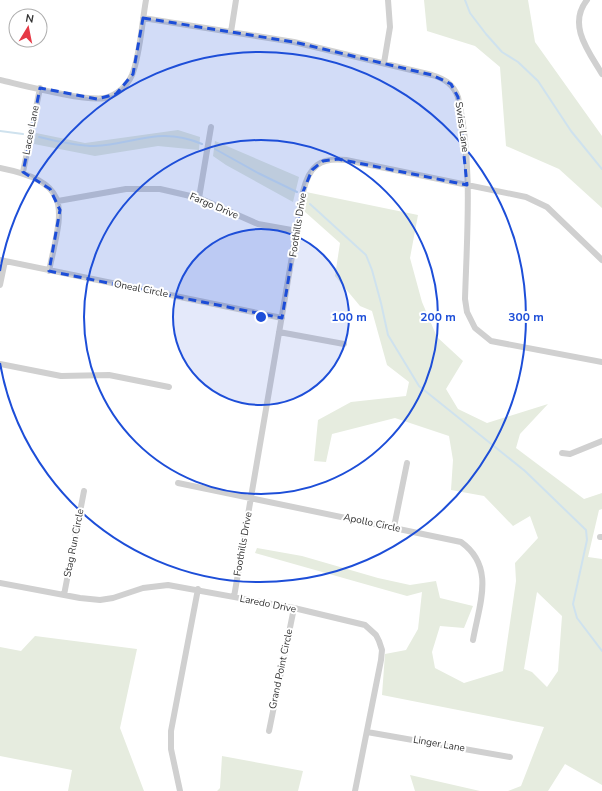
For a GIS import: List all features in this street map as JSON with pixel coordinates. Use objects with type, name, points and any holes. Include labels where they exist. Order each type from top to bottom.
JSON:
[{"type":"street","points":[[0,80],[97,99],[116,94],[126,85],[133,74],[146,0]]},
{"type":"street","points":[[231,32],[236,0]]},
{"type":"street","points":[[384,64],[390,27],[388,0]]},
{"type":"street","points":[[587,0],[580,15],[580,35],[602,74]]},
{"type":"street","name":"Swiss Lane","points":[[143,18],[294,42],[440,78],[455,89],[460,104],[466,145],[467,185],[465,299],[467,312],[475,328],[491,341],[602,362]]},
{"type":"street","name":"Lacee Lane","points":[[23,172],[40,88]]},
{"type":"street","points":[[199,198],[211,127]]},
{"type":"street","name":"Foothills Drive","points":[[234,597],[305,182],[312,170],[323,161],[346,160],[514,194],[533,200],[547,207],[602,260]]},
{"type":"street","points":[[0,168],[23,172],[46,184],[58,201],[59,225],[49,271]]},
{"type":"street","name":"Fargo Drive","points":[[58,201],[126,189],[160,189],[199,198],[258,224],[297,231]]},
{"type":"street","points":[[0,285],[2,261]]},
{"type":"street","name":"Oneal Circle","points":[[2,261],[282,318]]},
{"type":"street","points":[[279,332],[344,344]]},
{"type":"street","points":[[0,364],[61,376],[109,375],[169,387]]},
{"type":"street","points":[[562,453],[570,454],[602,441]]},
{"type":"street","points":[[394,528],[407,463]]},
{"type":"street","name":"Apollo Circle","points":[[178,484],[461,542],[473,552],[478,560],[483,576],[473,640]]},
{"type":"street","name":"Stag Run Circle","points":[[64,595],[84,491]]},
{"type":"street","name":"Laredo Drive","points":[[0,583],[100,600],[113,598],[156,586],[168,585],[198,589],[294,608],[366,625],[376,636],[382,650],[355,791]]},
{"type":"street","points":[[180,791],[171,749],[170,731],[198,589]]},
{"type":"street","name":"Grand Point Circle","points":[[269,730],[294,608]]},
{"type":"street","name":"Linger Lane","points":[[367,732],[510,757]]},
{"type":"highlighted area","points":[[143,18],[294,42],[432,75],[451,84],[458,97],[467,185],[338,159],[323,161],[312,170],[303,192],[282,318],[49,271],[60,210],[50,189],[23,172],[40,88],[97,99],[116,94],[133,74]]},
{"type":"shaded area","points":[[424,0],[528,0],[535,42],[602,136],[602,208],[559,169],[506,146],[500,67],[475,46],[427,31]]},
{"type":"shaded area","points":[[178,130],[200,137],[199,150],[158,146],[95,156],[34,144],[36,133],[85,143]]},
{"type":"shaded area","points":[[215,141],[299,177],[293,202],[226,165],[213,156]]},
{"type":"shaded area","points":[[306,192],[418,215],[410,258],[422,302],[437,337],[463,361],[446,389],[458,409],[487,423],[548,404],[520,434],[516,448],[584,499],[602,493],[602,509],[599,510],[588,557],[602,559],[602,785],[565,764],[548,791],[508,791],[521,786],[544,727],[382,695],[385,654],[406,650],[418,629],[422,592],[407,596],[255,553],[257,548],[302,556],[378,578],[410,585],[436,581],[440,598],[473,606],[464,628],[440,626],[432,652],[435,668],[464,683],[503,671],[516,581],[515,563],[538,538],[530,516],[513,526],[484,496],[451,490],[453,460],[449,436],[395,418],[332,434],[326,462],[314,461],[318,420],[351,402],[406,396],[409,382],[387,365],[372,311],[360,306],[335,276],[340,243],[304,211]],"holes":[[[537,592],[562,616],[558,671],[547,687],[532,672],[524,669]]]},
{"type":"shaded area","points":[[35,636],[137,649],[120,728],[144,791],[68,791],[72,770],[0,756],[0,647],[21,651]]},
{"type":"shaded area","points":[[222,756],[303,771],[298,791],[217,791],[220,788]]},
{"type":"shaded area","points":[[410,775],[480,791],[415,791]]},
{"type":"waterway","points":[[465,0],[470,13],[502,52],[518,62],[538,81],[571,131],[602,169]]},
{"type":"waterway","points":[[0,131],[23,134]]},
{"type":"waterway","points":[[39,137],[87,146],[109,145],[160,136],[173,136],[202,144]]},
{"type":"waterway","points":[[215,149],[258,173],[297,192]]},
{"type":"waterway","points":[[310,204],[366,255],[372,270],[388,335],[419,386],[525,471],[586,530],[587,540],[573,604],[577,618],[602,651]]}]
